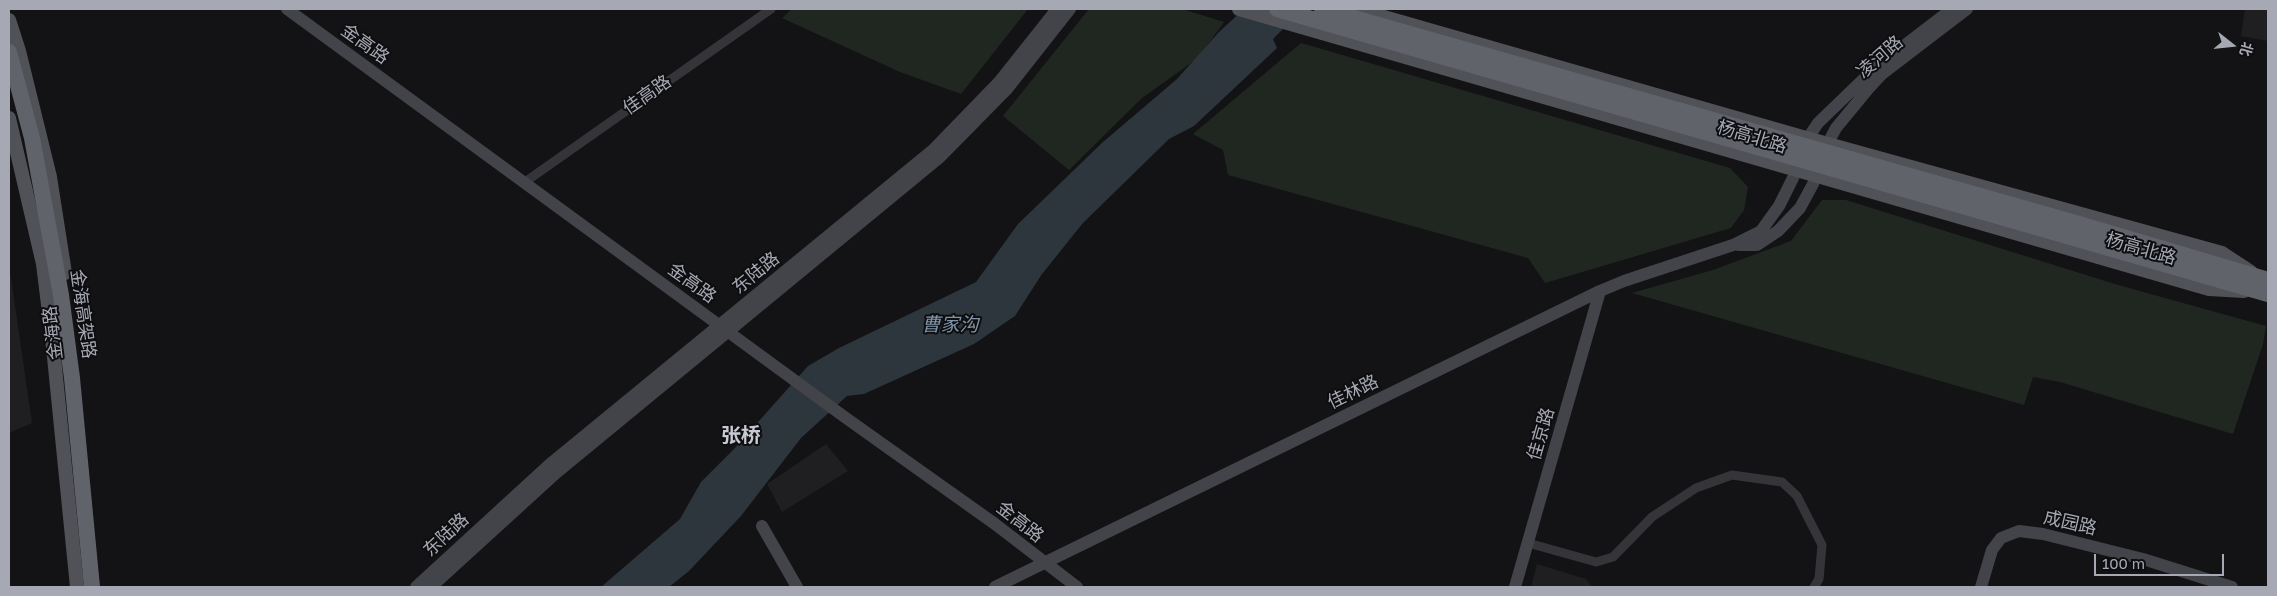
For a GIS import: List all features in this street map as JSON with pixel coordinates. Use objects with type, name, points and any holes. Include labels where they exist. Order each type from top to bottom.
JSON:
[{"type":"highway","name":"杨高北路","points":[[1277,9],[2069,229]]},
{"type":"highway","name":"杨高北路","points":[[1322,9],[2263,286]]},
{"type":"highway","name":"金海高架路","points":[[11,38],[32,138],[61,295],[72,378],[92,587]]},
{"type":"highway","name":"金海高架路","points":[[9,88],[40,205],[54,292],[66,388],[84,587]]},
{"type":"main road","name":"金高路","points":[[287,9],[846,418],[995,524],[1076,587]]},
{"type":"main road","name":"东陆路","points":[[431,587],[556,473],[933,150],[999,82],[1057,9]]},
{"type":"main road","name":"东陆路","points":[[416,587],[549,465],[940,158],[1007,89],[1070,9]]},
{"type":"main road","name":"杨高北路","points":[[1238,9],[2209,290],[2263,286]]},
{"type":"main road","name":"杨高北路","points":[[1356,9],[1808,138],[2222,253],[2263,286]]},
{"type":"main road","name":"凌河路","points":[[1808,138],[1830,109],[1852,89],[1912,38],[1952,9]]},
{"type":"main road","name":"凌河路","points":[[1828,143],[1836,128],[1882,74],[1967,9]]},
{"type":"main road","name":"金海路","points":[[11,38],[50,177],[62,253],[80,400],[96,587]]},
{"type":"main road","name":"金海路","points":[[9,118],[42,264],[52,337],[77,587]]},
{"type":"main road","name":"佳林路","points":[[995,587],[1596,293],[1624,281],[1733,245],[1761,231],[1771,220],[1796,171],[1808,138]]},
{"type":"main road","name":"佳林路","points":[[1733,245],[1756,245],[1778,231],[1800,208],[1816,175],[1828,143]]},
{"type":"main road","name":"佳京路","points":[[1514,587],[1528,543],[1596,293]]},
{"type":"main road","name":"佳京路","points":[[1508,587],[1596,293]]},
{"type":"main road","points":[[762,526],[797,587]]},
{"type":"main road","name":"成园路","points":[[1981,587],[1992,550],[2001,538],[2019,530],[2142,558],[2232,587]]},
{"type":"street","name":"佳高路","points":[[525,182],[771,9]]},
{"type":"street","points":[[1528,543],[1596,562],[1613,557],[1652,517],[1696,488],[1732,475],[1782,482],[1797,496],[1822,545],[1819,579],[1814,587]]},
{"type":"shaded area","points":[[792,9],[1028,9],[961,94],[900,72],[782,18]]},
{"type":"shaded area","points":[[1089,9],[1182,9],[1224,22],[1198,58],[1142,98],[1069,170],[1003,116]]},
{"type":"shaded area","points":[[2245,9],[2268,9],[2268,41],[2241,36]]},
{"type":"shaded area","points":[[1301,43],[1730,168],[1748,187],[1744,210],[1731,228],[1545,283],[1528,258],[1228,175],[1223,150],[1193,134]]},
{"type":"shaded area","points":[[1822,200],[1846,200],[2118,285],[2266,326],[2263,344],[2233,434],[2060,382],[2033,377],[2024,405],[1632,293],[1713,270],[1791,241]]},
{"type":"shaded area","points":[[9,264],[32,423],[9,433]]},
{"type":"shaded area","points":[[826,444],[848,471],[782,512],[767,484]]},
{"type":"shaded area","points":[[1537,564],[1586,579],[1592,587],[1531,587]]},
{"type":"water","name":"曹家沟","points":[[1244,9],[1303,9],[1273,39],[1277,48],[1194,126],[1169,139],[1083,223],[1042,274],[1015,316],[974,344],[864,394],[847,396],[801,438],[741,516],[689,571],[669,587],[601,587],[680,519],[701,482],[734,449],[808,366],[839,348],[976,282],[1018,224],[1103,142],[1177,79],[1219,32]]},
{"type":"district","name":"张桥","points":[[741,436]]}]
